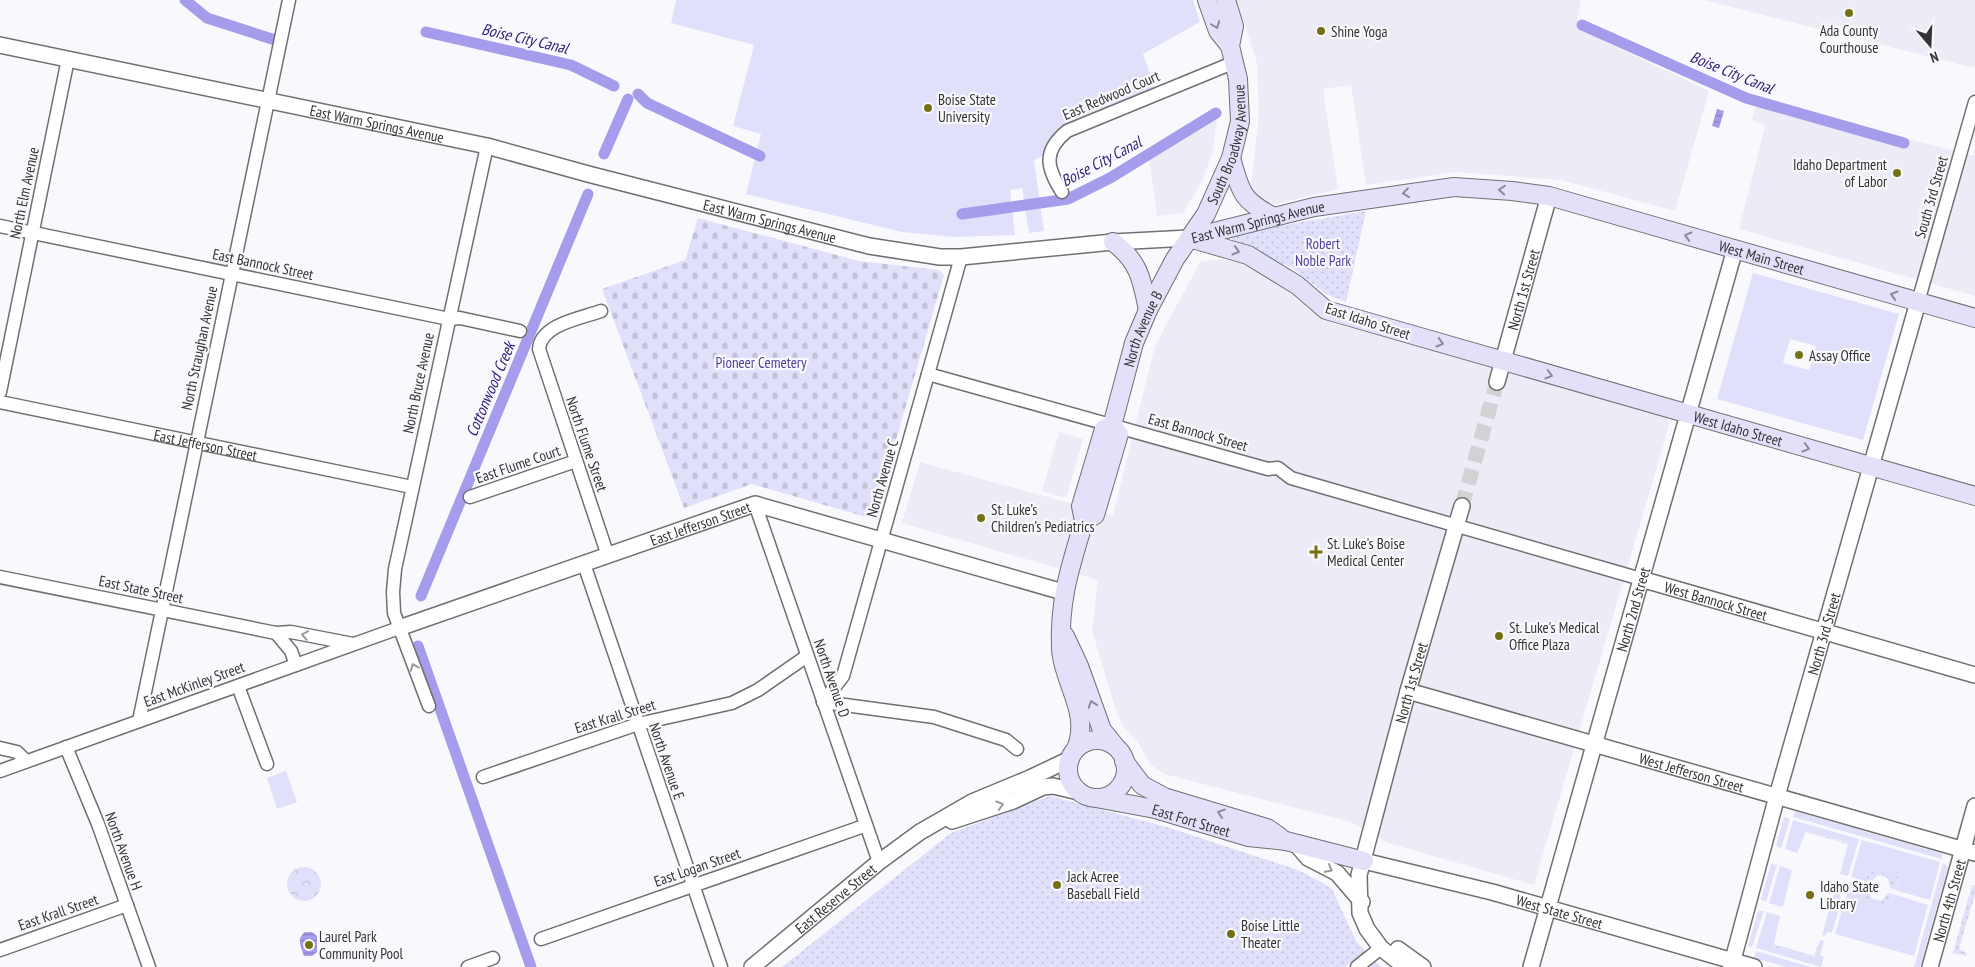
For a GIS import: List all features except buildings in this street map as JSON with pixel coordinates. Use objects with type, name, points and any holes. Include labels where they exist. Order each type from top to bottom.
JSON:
[{"type":"main road","name":"South Broadway Avenue","points":[[1207,0],[1218,31],[1232,54]]},
{"type":"main road","name":"South Broadway Avenue","points":[[1189,238],[1206,214],[1231,158],[1240,123],[1238,79],[1232,54],[1234,26],[1226,0]]},
{"type":"main road","points":[[1231,158],[1243,196],[1253,206],[1272,216]]},
{"type":"main road","name":"East Warm Springs Avenue","points":[[1189,238],[1314,206],[1454,187],[1550,196]]},
{"type":"main road","name":"West Main Street","points":[[1550,196],[1975,318]]},
{"type":"main road","name":"North Avenue B","points":[[1064,592],[1084,521],[1081,506],[1104,429],[1112,426],[1134,343],[1148,310],[1174,259],[1189,238]]},
{"type":"main road","name":"East Idaho Street","points":[[1189,238],[1248,255],[1274,269],[1326,310],[1502,361]]},
{"type":"main road","points":[[1113,242],[1126,251],[1136,264],[1142,280],[1148,310]]},
{"type":"main road","name":"West Idaho Street","points":[[1502,361],[1975,496]]},
{"type":"main road","name":"East Fort Street","points":[[1064,592],[1060,614],[1062,656],[1079,707],[1081,728],[1073,754]]},
{"type":"main road","name":"East Fort Street","points":[[1062,629],[1079,666],[1102,730],[1142,785],[1164,797],[1268,828],[1291,843]]},
{"type":"main road","points":[[1091,741],[1108,742],[1120,754],[1126,770],[1119,786],[1113,793],[1087,795],[1069,777],[1073,754],[1091,741]]},
{"type":"main road","name":"East Fort Street","points":[[1087,795],[1155,809],[1248,836],[1291,843],[1364,861]]},
{"type":"street","name":"North Straughan Avenue","points":[[139,721],[289,0]]},
{"type":"street","name":"East Warm Springs Avenue","points":[[0,45],[487,146],[588,174],[869,246],[940,257],[961,257],[1113,242],[1189,238]]},
{"type":"street","name":"East Redwood Court","points":[[1062,192],[1053,178],[1049,152],[1053,142],[1067,131],[1232,54]]},
{"type":"street","name":"North Elm Avenue","points":[[0,392],[68,59]]},
{"type":"street","name":"South 3rd Street","points":[[1918,302],[1970,137],[1975,102]]},
{"type":"street","name":"North Bruce Avenue","points":[[429,706],[394,614],[395,569],[487,146]]},
{"type":"street","name":"North 1st Street","points":[[1496,382],[1550,196]]},
{"type":"street","name":"East Bannock Street","points":[[0,226],[449,319],[460,318],[520,331]]},
{"type":"street","name":"North 2nd Street","points":[[1531,967],[1735,250]]},
{"type":"street","name":"North Avenue C","points":[[823,702],[843,676],[961,257]]},
{"type":"street","name":"North 3rd Street","points":[[1732,964],[1777,796],[1918,302]]},
{"type":"street","name":"North Flume Street","points":[[601,311],[556,328],[540,342],[542,359],[608,556]]},
{"type":"street","name":"East Bannock Street","points":[[928,374],[1268,469],[1278,468],[1291,478],[1455,526]]},
{"type":"street","name":"East Jefferson Street","points":[[0,402],[412,487]]},
{"type":"street","name":"East Flume Court","points":[[470,497],[576,461]]},
{"type":"street","name":"East Jefferson Street","points":[[400,628],[755,504],[1064,592]]},
{"type":"street","name":"North Avenue D","points":[[755,504],[864,826],[879,862]]},
{"type":"street","name":"North 1st Street","points":[[1380,948],[1360,913],[1359,875],[1408,691],[1462,506]]},
{"type":"street","name":"West Bannock Street","points":[[1455,526],[1975,674]]},
{"type":"street","name":"North Avenue E","points":[[584,564],[721,967]]},
{"type":"street","name":"East State Street","points":[[0,576],[276,634],[291,632],[353,644]]},
{"type":"street","name":"East McKinley Street","points":[[0,771],[400,628]]},
{"type":"street","points":[[276,634],[291,650],[296,665]]},
{"type":"street","name":"East Krall Street","points":[[483,777],[638,724],[732,703],[758,690],[807,656]]},
{"type":"street","points":[[238,686],[267,764]]},
{"type":"street","name":"West Jefferson Street","points":[[1408,691],[1969,851]]},
{"type":"street","points":[[823,702],[934,717],[1006,740],[1017,749]]},
{"type":"street","name":"North Avenue H","points":[[66,747],[98,824],[149,967]]},
{"type":"street","points":[[0,748],[17,752],[26,761]]},
{"type":"street","name":"East Reserve Street","points":[[752,967],[879,862],[920,832],[972,802],[1030,778],[1073,754]]},
{"type":"street","name":"East Reserve Street","points":[[920,832],[1013,801],[1043,787],[1053,786],[1087,795]]},
{"type":"street","name":"North 4th Street","points":[[1930,967],[1969,851],[1975,806]]},
{"type":"street","name":"East Logan Street","points":[[541,939],[864,826]]},
{"type":"street","points":[[1291,843],[1308,858],[1337,873],[1359,897],[1376,927],[1388,941],[1424,967]]},
{"type":"street","name":"West State Street","points":[[1364,861],[1548,908],[1732,964],[1754,967]]},
{"type":"street","name":"East Krall Street","points":[[0,950],[127,905]]},
{"type":"street","points":[[1357,967],[1380,948],[1405,967]]},
{"type":"street","points":[[468,967],[493,958]]},
{"type":"shaded area","points":[[1237,0],[1581,0],[1576,28],[1709,91],[1675,211],[1561,180],[1456,172],[1366,185],[1351,85],[1323,89],[1338,189],[1276,204],[1263,202],[1254,195],[1251,186],[1259,116],[1257,63]]},
{"type":"shaded area","points":[[1704,0],[1975,0],[1975,65],[1974,68]]},
{"type":"shaded area","points":[[1757,100],[1975,156],[1975,296],[1739,229],[1765,126],[1752,120]]},
{"type":"shaded area","points":[[1717,109],[1724,111],[1719,128],[1712,126]]},
{"type":"shaded area","points":[[1218,114],[1212,154],[1201,183],[1183,213],[1157,216],[1149,158]]},
{"type":"shaded area","name":"St. Luke's Boise Medical Center","points":[[1221,259],[1245,264],[1269,275],[1308,309],[1333,323],[1664,413],[1667,418],[1669,426],[1534,885],[1388,843],[1351,822],[1164,774],[1150,764],[1138,742],[1123,726],[1116,710],[1092,631],[1098,580],[902,523],[920,462],[1113,515],[1155,346],[1200,262]]},
{"type":"shaded area","points":[[1059,432],[1083,439],[1066,498],[1042,491]]},
{"type":"shaded area","name":"Laurel Park Community Pool","points":[[305,932],[312,932],[317,936],[317,952],[312,956],[304,956],[301,946],[300,940]]},
{"type":"green space","name":"Boise State University","points":[[676,0],[1193,0],[1200,22],[1143,54],[1155,89],[1051,143],[1053,151],[1034,160],[1044,231],[1029,233],[1022,188],[1010,190],[1015,235],[954,237],[902,232],[746,194],[761,134],[733,126],[754,45],[671,23]]},
{"type":"green space","name":"Robert Noble Park","points":[[1366,211],[1346,302],[1326,294],[1292,268],[1232,241],[1233,234]]},
{"type":"green space","name":"Pioneer Cemetery","points":[[698,218],[859,261],[939,270],[944,275],[873,519],[752,484],[684,508],[602,289],[685,260]]},
{"type":"green space","points":[[1753,273],[1899,314],[1863,440],[1717,399]],"holes":[[[1790,339],[1816,346],[1809,370],[1783,363]]]},
{"type":"green space","points":[[286,771],[297,802],[277,809],[267,778]]},
{"type":"green space","points":[[1050,796],[1167,827],[1298,870],[1332,889],[1356,941],[1381,967],[1361,967],[1355,959],[1345,967],[782,967],[951,833]]},
{"type":"green space","points":[[1795,811],[1943,854],[1941,859],[1793,817]]},
{"type":"green space","points":[[1784,817],[1790,819],[1781,849],[1776,845]]},
{"type":"green space","points":[[1793,820],[1859,839],[1848,876],[1840,874],[1848,845],[1846,842],[1806,831],[1797,853],[1785,849]]},
{"type":"green space","points":[[1806,831],[1847,844],[1806,832],[1800,846]]},
{"type":"green space","points":[[1862,840],[1940,862],[1930,900],[1895,890],[1898,878],[1869,869],[1865,881],[1851,877]]},
{"type":"green space","points":[[1943,863],[1948,867],[1920,967],[1914,967]]},
{"type":"green space","points":[[1771,864],[1777,865],[1766,902],[1761,899]]},
{"type":"green space","points":[[1780,866],[1792,870],[1783,907],[1769,903]]},
{"type":"green space","points":[[304,867],[316,872],[321,884],[316,896],[304,901],[292,896],[287,884],[292,872]]},
{"type":"green space","points":[[1869,869],[1898,877],[1895,890],[1890,888],[1888,878],[1878,875],[1870,883],[1865,881]]},
{"type":"green space","points":[[1838,878],[1841,902],[1832,933],[1827,932],[1825,936],[1822,935]]},
{"type":"green space","points":[[1850,882],[1864,886],[1861,898],[1890,906],[1893,894],[1928,905],[1914,956],[1835,934]]},
{"type":"green space","points":[[1972,885],[1975,885],[1975,894],[1959,949],[1967,953],[1966,956],[1953,953]]},
{"type":"green space","points":[[1864,886],[1869,887],[1871,898],[1881,901],[1888,893],[1893,894],[1890,907],[1860,898]]},
{"type":"green space","points":[[1758,911],[1764,911],[1752,947],[1748,946]]},
{"type":"green space","points":[[1767,912],[1780,916],[1773,947],[1815,958],[1820,940],[1824,941],[1820,956],[1824,957],[1821,967],[1756,948]]},
{"type":"green space","points":[[1820,940],[1815,958],[1773,947],[1774,944],[1814,956]]},
{"type":"green space","points":[[1756,951],[1811,967],[1786,967],[1754,958]]},
{"type":"waterway","name":"Boise City Canal","points":[[185,0],[207,18],[272,39]]},
{"type":"waterway","name":"Boise City Canal","points":[[1582,25],[1746,98],[1904,143]]},
{"type":"waterway","name":"Boise City Canal","points":[[426,32],[571,65],[614,86]]},
{"type":"waterway","name":"Boise City Canal","points":[[638,94],[647,103],[760,156]]},
{"type":"waterway","name":"Cottonwood Creek","points":[[604,154],[628,99]]},
{"type":"waterway","name":"Boise City Canal","points":[[962,214],[1068,199],[1110,178],[1216,113]]},
{"type":"waterway","name":"Cottonwood Creek","points":[[421,596],[588,194]]},
{"type":"waterway","points":[[418,646],[531,967]]},
{"type":"tunnel","points":[[1462,506],[1497,382]]},
{"type":"place","name":"Ada County Courthouse","points":[[1849,13]]},
{"type":"place","name":"Shine Yoga","points":[[1321,31]]},
{"type":"place","name":"Boise State University","points":[[928,108]]},
{"type":"place","name":"Idaho Department of Labor","points":[[1897,173]]},
{"type":"place","name":"Assay Office","points":[[1799,355]]},
{"type":"place","name":"St. Luke’s Children’s Pediatrics","points":[[981,518]]},
{"type":"place","name":"St. Luke's Boise Medical Center","points":[[1316,552]]},
{"type":"place","name":"St. Luke's Medical Office Plaza","points":[[1499,636]]},
{"type":"place","name":"Jack Acree Baseball Field","points":[[1057,885]]},
{"type":"place","name":"Idaho State Library","points":[[1810,895]]},
{"type":"place","name":"Boise Little Theater","points":[[1231,934]]},
{"type":"place","name":"Laurel Park Community Pool","points":[[309,945]]}]
